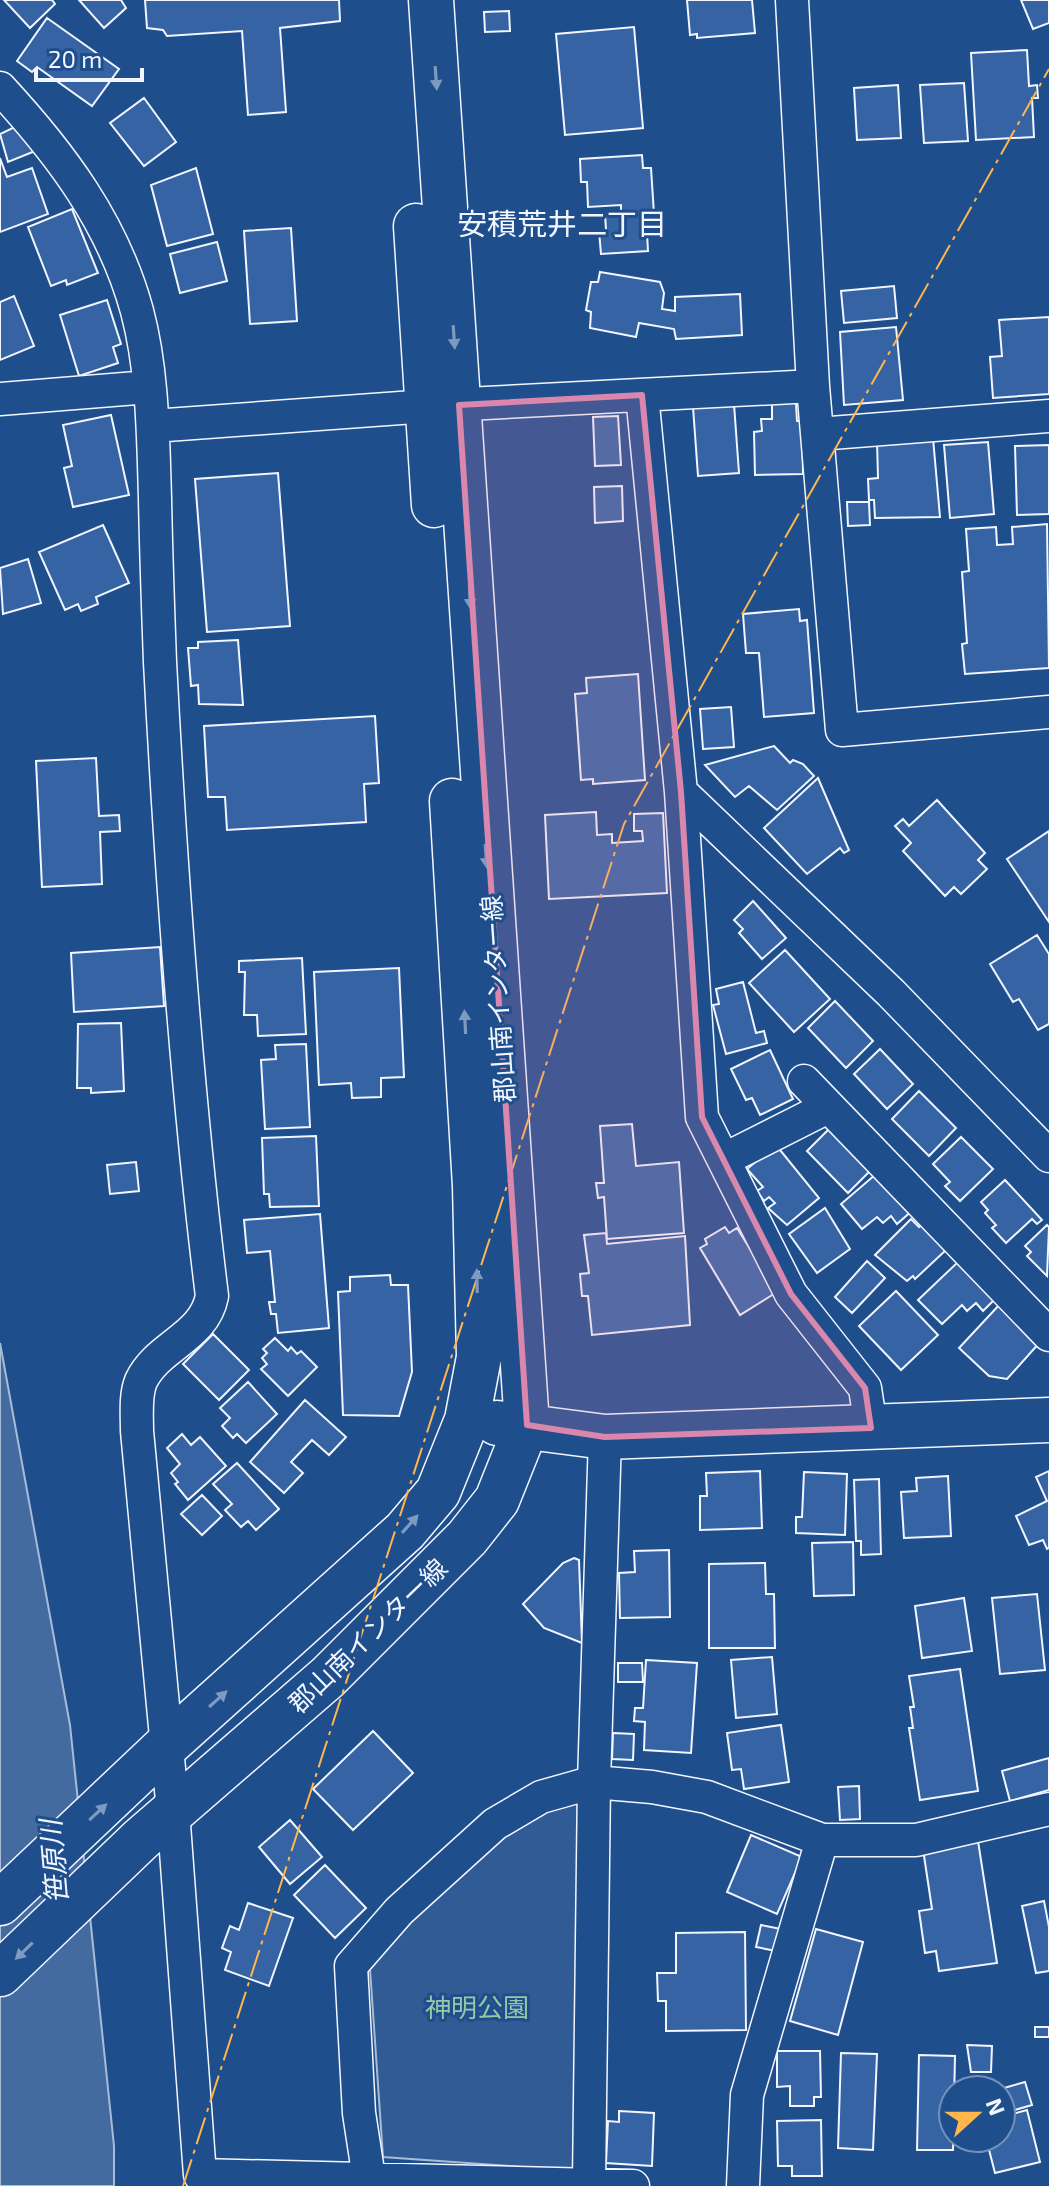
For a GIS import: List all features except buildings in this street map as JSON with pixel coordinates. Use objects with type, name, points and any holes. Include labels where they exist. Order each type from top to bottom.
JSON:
[{"type":"street","points":[[0,1903],[153,1759],[405,1531],[438,1492],[467,1420],[479,1357],[475,1186],[443,406],[402,0]]},
{"type":"street","name":"郡山南インター線","points":[[0,1974],[141,1839],[328,1677],[467,1538],[497,1500],[527,1425],[443,406],[431,0]]},
{"type":"street","points":[[792,0],[813,386],[842,730],[1049,712]]},
{"type":"street","points":[[0,88],[45,137],[93,203],[119,257],[137,311],[153,426],[162,700],[185,1018],[212,1296],[209,1311],[200,1324],[145,1375],[138,1394],[137,1431],[153,1759],[173,1811],[200,2175],[633,2186]]},
{"type":"street","points":[[153,426],[443,406],[813,386]]},
{"type":"street","points":[[0,399],[149,387]]},
{"type":"street","points":[[642,395],[681,792],[702,1117],[791,1294],[865,1388],[871,1428]]},
{"type":"street","points":[[818,434],[1049,416]]},
{"type":"street","points":[[681,792],[891,993],[1049,1156]]},
{"type":"street","points":[[804,1081],[826,1108],[1049,1335]]},
{"type":"street","points":[[725,1159],[826,1108]]},
{"type":"street","points":[[467,1420],[605,1437],[1049,1420]]},
{"type":"street","points":[[589,2183],[594,1782],[605,1437]]},
{"type":"street","points":[[369,2178],[359,2113],[351,1966],[399,1911],[495,1824],[541,1797],[594,1782],[652,1787],[707,1797],[822,1840],[916,1840],[1049,1809]]},
{"type":"street","points":[[743,2186],[747,2095],[822,1840]]},
{"type":"highlighted area","points":[[642,395],[681,792],[702,1117],[791,1294],[865,1388],[871,1428],[605,1437],[527,1425],[459,405]]},
{"type":"green space","name":"神明公園","points":[[586,1792],[580,2171],[383,2157],[370,1969],[440,1889],[499,1831]]},
{"type":"water","name":"笹原川","points":[[0,1343],[70,1725],[114,2146],[114,2186],[0,2186]]},
{"type":"power","points":[[183,2186],[624,824],[1049,69]]},
{"type":"district","name":"安積荒井二丁目","points":[[562,223]]}]
